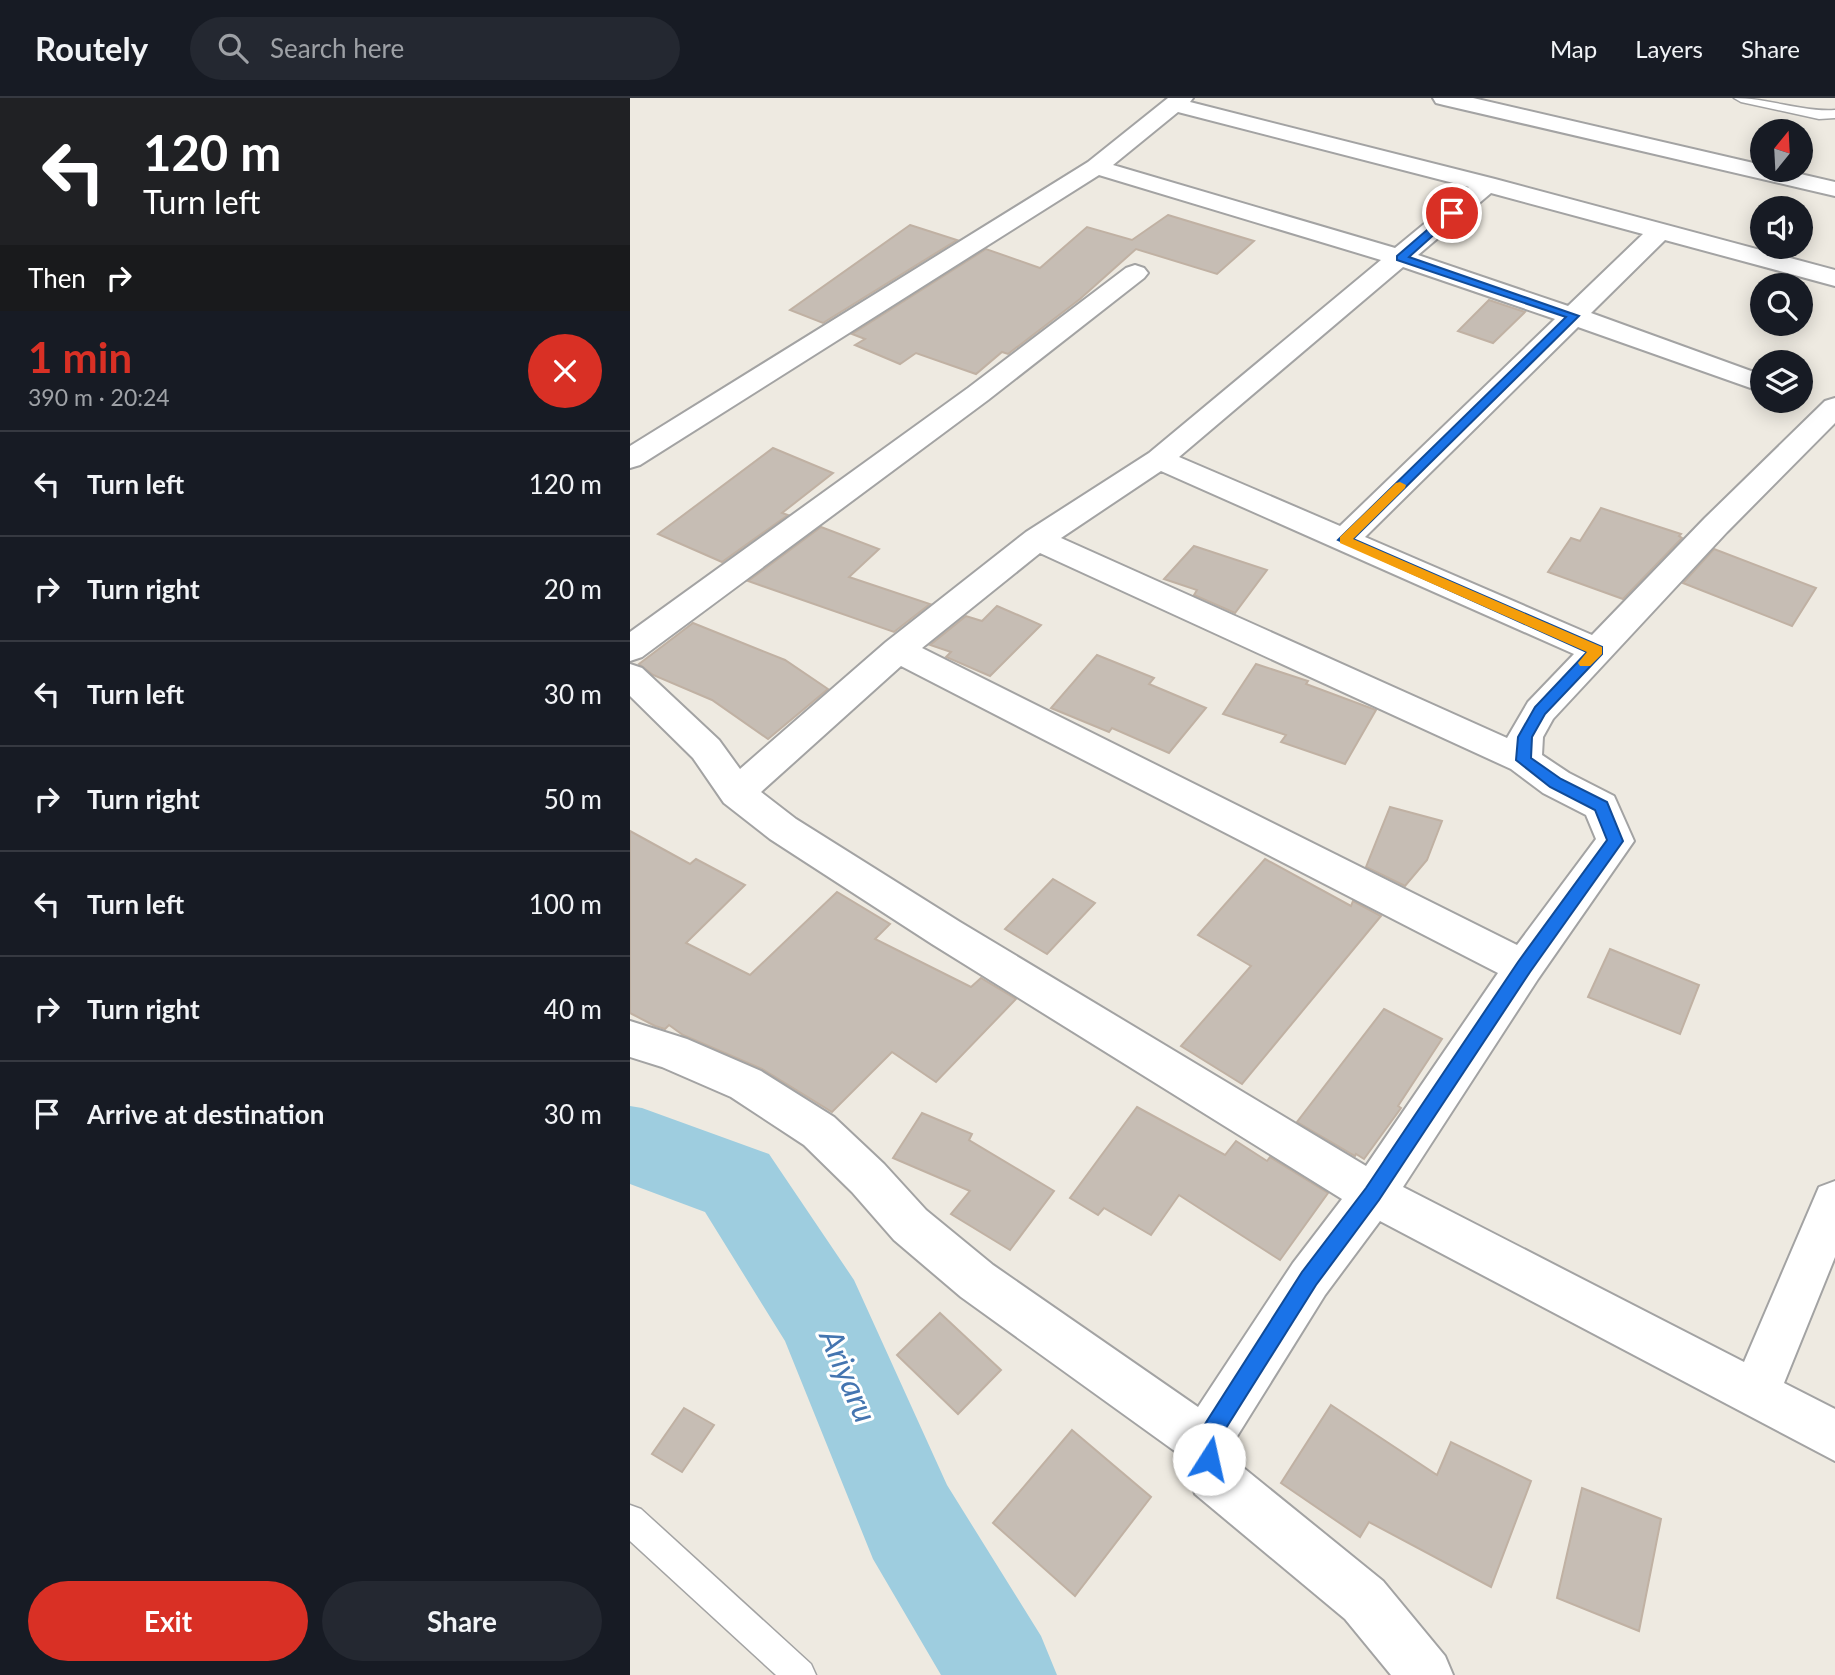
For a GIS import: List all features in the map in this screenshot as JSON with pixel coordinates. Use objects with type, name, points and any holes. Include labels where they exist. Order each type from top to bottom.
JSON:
[{"type":"street","points":[[1444,98],[1835,190]]},
{"type":"street","points":[[630,459],[1096,167],[1178,101],[1835,278]]},
{"type":"street","points":[[1096,167],[1401,258],[1750,380]]},
{"type":"street","points":[[737,793],[898,650],[1037,539],[1159,458],[1487,184]]},
{"type":"street","points":[[1344,540],[1660,231]]},
{"type":"street","points":[[630,649],[978,394],[1135,273]]},
{"type":"street","points":[[1524,760],[1525,737],[1540,711],[1716,525],[1823,405]]},
{"type":"street","points":[[1159,458],[1597,651]]},
{"type":"street","points":[[1037,539],[1524,760],[1556,783],[1601,806],[1615,841],[1524,967],[1373,1194],[1309,1279],[1205,1442]]},
{"type":"street","points":[[898,650],[1524,967]]},
{"type":"street","points":[[630,676],[706,750],[737,793],[783,829],[946,933],[1373,1194],[1835,1436]]},
{"type":"street","points":[[630,1039],[672,1052],[746,1084],[819,1131],[868,1178],[910,1225],[977,1281],[1205,1442],[1213,1476],[1364,1600],[1426,1675]]},
{"type":"street","points":[[1755,1394],[1835,1202]]},
{"type":"lane","points":[[1741,98],[1819,115],[1835,114]]},
{"type":"lane","points":[[630,1520],[800,1675]]},
{"type":"building","points":[[1168,215],[1254,241],[1217,274],[1136,249],[1080,299],[1008,354],[1002,352],[976,374],[916,353],[900,364],[855,345],[865,339],[852,334],[986,249],[1040,268],[1087,227],[1132,240]]},
{"type":"building","points":[[910,225],[957,240],[823,323],[790,310]]},
{"type":"building","points":[[1489,300],[1525,312],[1493,343],[1458,331]]},
{"type":"building","points":[[773,448],[833,473],[782,513],[788,515],[722,562],[658,534]]},
{"type":"building","points":[[1601,508],[1681,534],[1679,536],[1682,538],[1623,599],[1548,572],[1571,538],[1580,541]]},
{"type":"building","points":[[821,527],[879,549],[849,577],[930,604],[894,632],[748,581]]},
{"type":"building","points":[[1194,546],[1267,570],[1235,613],[1194,595],[1197,590],[1164,579]]},
{"type":"building","points":[[1714,549],[1816,588],[1792,626],[1683,583]]},
{"type":"building","points":[[997,606],[1041,625],[990,676],[946,657],[951,652],[930,645],[966,616],[982,621]]},
{"type":"building","points":[[693,623],[785,660],[828,689],[768,739],[712,700],[653,675],[639,664]]},
{"type":"building","points":[[1097,655],[1154,678],[1149,684],[1206,708],[1169,753],[1112,728],[1109,732],[1051,708]]},
{"type":"building","points":[[1256,664],[1308,681],[1306,684],[1376,710],[1345,764],[1281,742],[1286,735],[1223,714]]},
{"type":"building","points":[[1390,807],[1442,821],[1427,860],[1405,886],[1366,867]]},
{"type":"building","points":[[630,831],[690,864],[696,859],[745,885],[686,943],[750,975],[837,892],[890,924],[875,939],[971,987],[981,978],[1016,999],[936,1082],[892,1052],[832,1112],[762,1069],[683,1035],[669,1025],[665,1029],[655,1026],[630,1013]]},
{"type":"building","points":[[1265,859],[1351,906],[1353,901],[1381,916],[1242,1084],[1181,1046],[1251,966],[1198,935]]},
{"type":"building","points":[[1053,879],[1095,903],[1047,954],[1005,929]]},
{"type":"building","points":[[1610,949],[1699,985],[1680,1034],[1588,997]]},
{"type":"building","points":[[1384,1009],[1442,1039],[1398,1106],[1401,1108],[1364,1159],[1297,1122]]},
{"type":"building","points":[[1137,1107],[1225,1155],[1236,1141],[1267,1161],[1270,1157],[1328,1193],[1280,1260],[1179,1195],[1151,1235],[1104,1208],[1098,1215],[1070,1198]]},
{"type":"building","points":[[922,1113],[972,1134],[969,1140],[1054,1191],[1010,1250],[951,1214],[970,1191],[893,1158]]},
{"type":"building","points":[[940,1313],[1001,1370],[958,1414],[897,1355]]},
{"type":"building","points":[[1331,1405],[1437,1475],[1451,1442],[1531,1481],[1491,1587],[1369,1522],[1360,1537],[1281,1483]]},
{"type":"building","points":[[684,1408],[714,1425],[682,1472],[652,1454]]},
{"type":"building","points":[[1072,1430],[1151,1497],[1075,1596],[993,1523]]},
{"type":"building","points":[[1582,1488],[1661,1519],[1639,1631],[1557,1598]]},
{"type":"waterway","name":"Ariyaru","points":[[630,1145],[642,1147],[737,1183],[821,1312],[910,1522],[1002,1675]]},
{"type":"slow traffic","points":[[1400,485],[1344,540],[1597,651],[1585,663]]},
{"type":"route","points":[[1209,1459],[1205,1442],[1309,1279],[1373,1194],[1524,967],[1615,841],[1601,806],[1556,783],[1524,760],[1525,737],[1540,711],[1597,651],[1344,540],[1573,316],[1401,258],[1452,213]]}]
